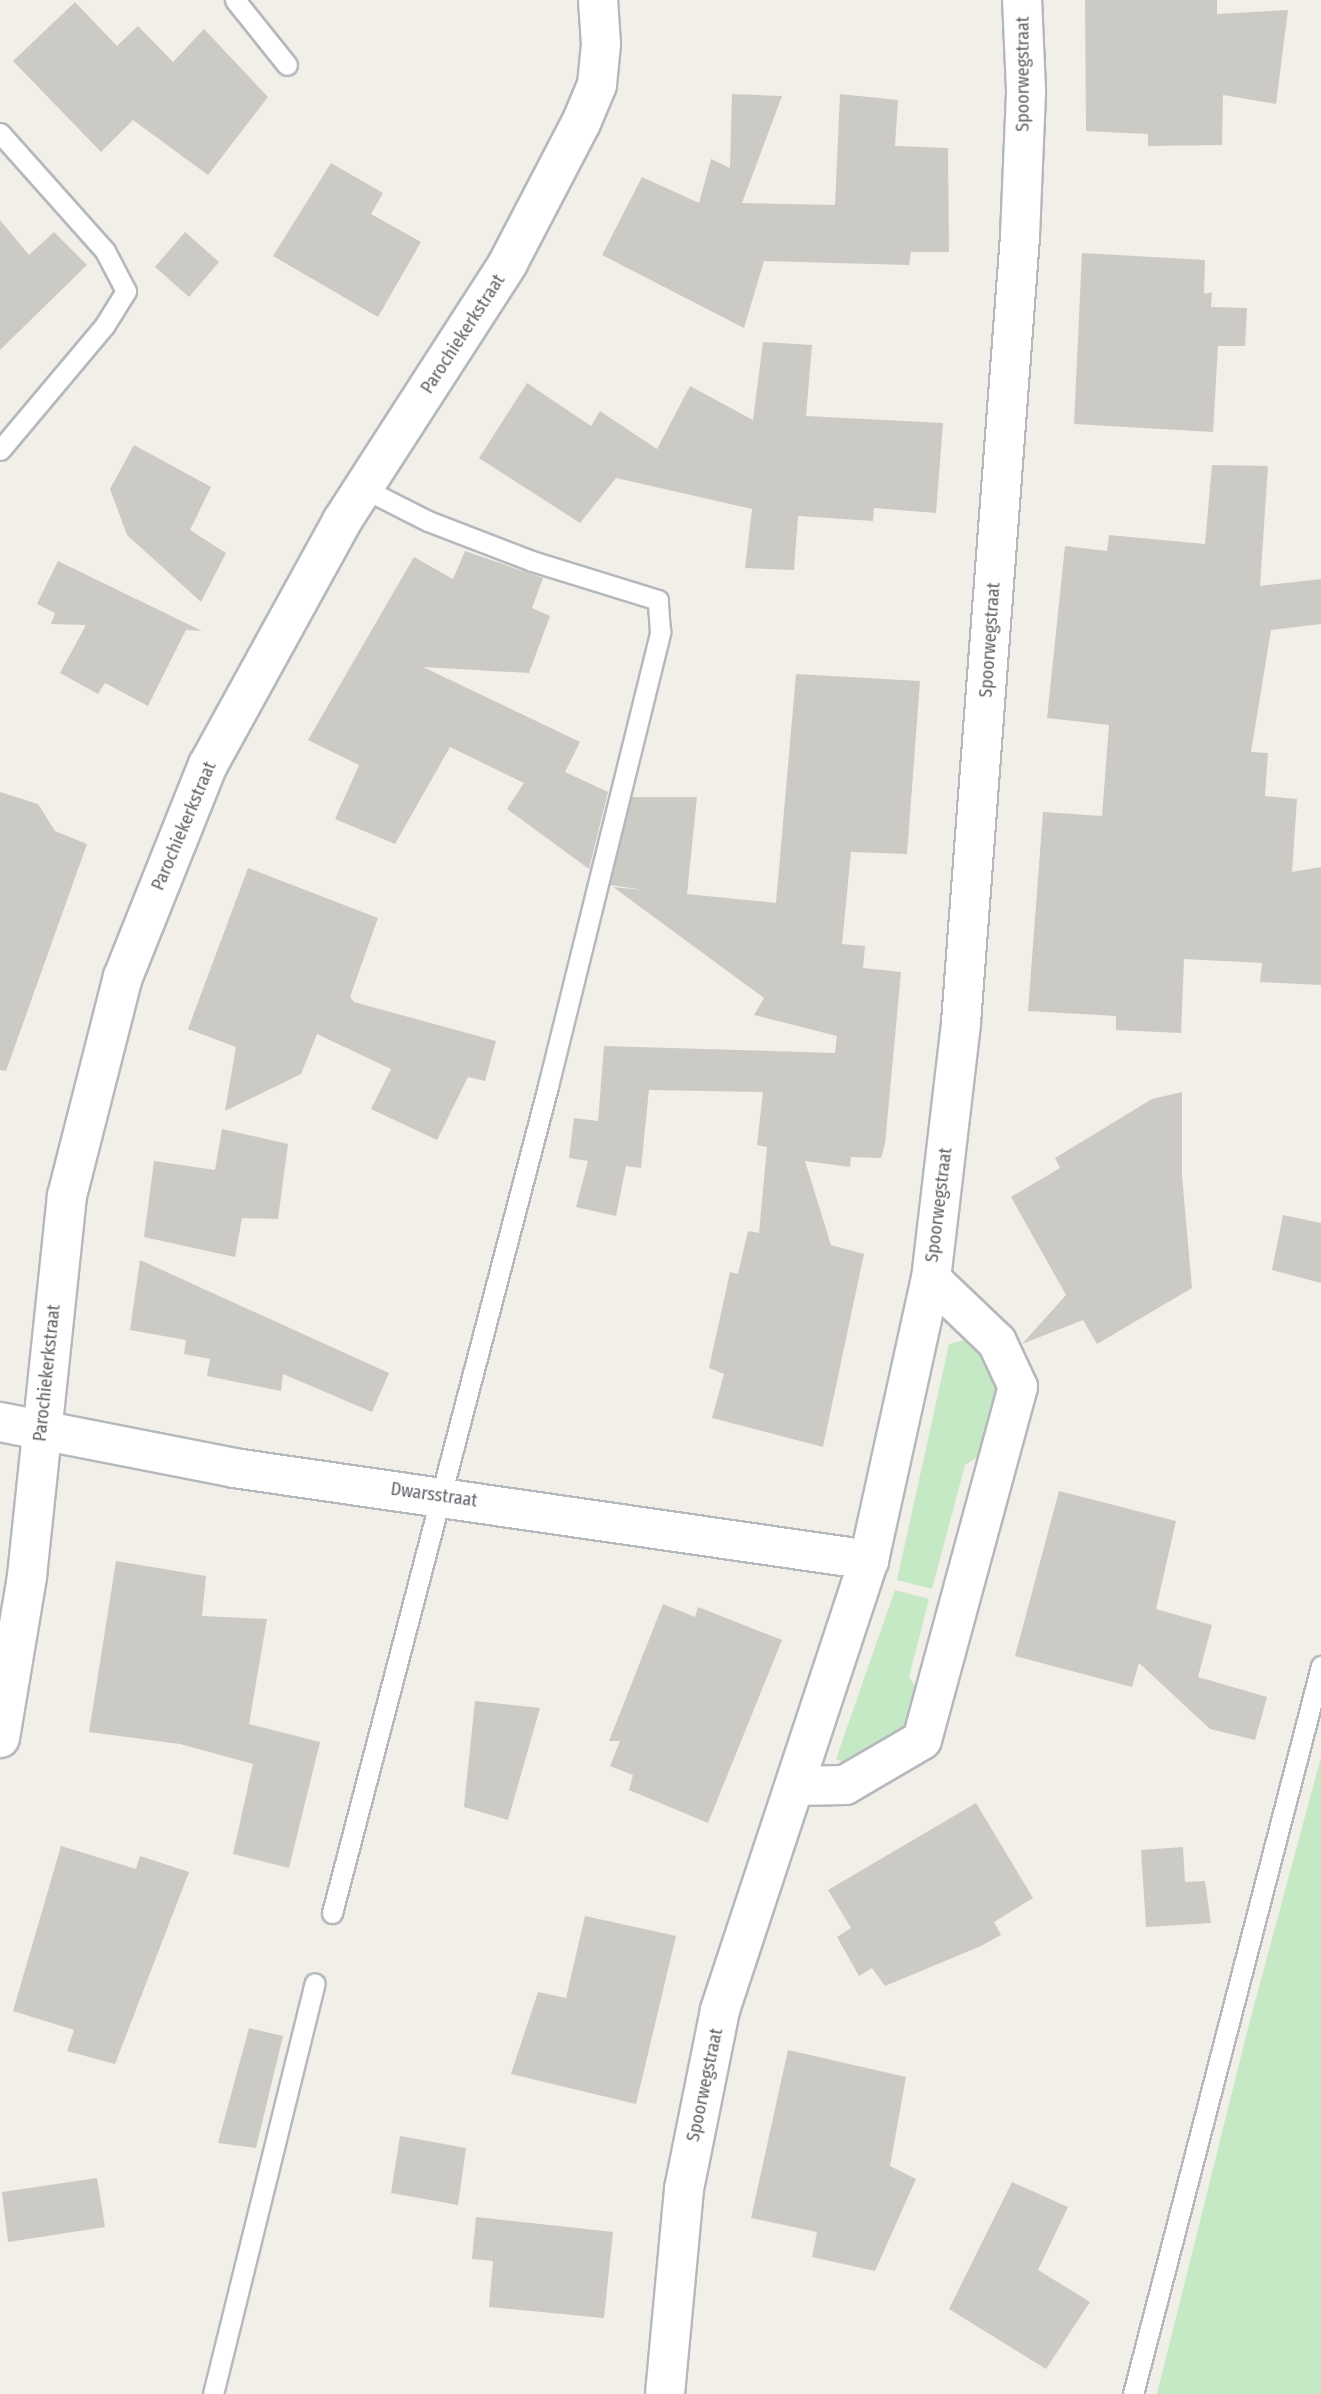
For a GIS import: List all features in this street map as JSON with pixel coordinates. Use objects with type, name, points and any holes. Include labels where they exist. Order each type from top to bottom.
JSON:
[{"type":"street","name":"Parochiekerkstraat","points":[[0,1738],[15,1667],[67,1196],[122,977],[208,765],[363,488],[508,263],[581,123],[597,85],[601,44],[598,0]]},
{"type":"street","name":"Spoorwegstraat","points":[[665,2394],[684,2189],[720,2010],[869,1560],[930,1279],[961,1023],[1020,236],[1026,90],[1023,0]]},
{"type":"street","name":"Spoorwegstraat","points":[[795,1786],[845,1786],[922,1740],[1018,1387],[997,1342],[930,1279]]},
{"type":"street","name":"Dwarsstraat","points":[[0,1422],[40,1433],[234,1468],[438,1495],[869,1560]]},
{"type":"lane","points":[[235,0],[287,65]]},
{"type":"lane","points":[[0,133],[105,251],[126,291],[105,325],[0,450]]},
{"type":"lane","points":[[332,1913],[660,632],[658,600],[454,531],[363,488]]},
{"type":"lane","points":[[1133,2394],[1321,1666]]},
{"type":"lane","points":[[213,2394],[316,1983]]},
{"type":"green space","points":[[965,1340],[981,1346],[1001,1376],[986,1452],[965,1465],[932,1589],[897,1580],[949,1344]]},
{"type":"green space","points":[[895,1590],[929,1599],[909,1677],[922,1697],[909,1726],[845,1763],[836,1759]]},
{"type":"green space","points":[[1321,1757],[1321,2394],[1157,2394],[1248,2028]]},
{"type":"building","points":[[1085,0],[1217,0],[1217,14],[1288,10],[1276,104],[1223,95],[1222,145],[1148,146],[1148,134],[1086,131]]},
{"type":"building","points":[[75,2],[117,46],[138,26],[173,62],[204,29],[268,97],[208,175],[133,120],[101,152],[13,61]]},
{"type":"building","points":[[732,94],[782,96],[742,203],[835,205],[840,94],[898,100],[895,146],[948,148],[949,252],[911,252],[909,265],[764,261],[744,328],[602,255],[642,177],[699,203],[711,159],[730,168]]},
{"type":"building","points":[[331,163],[383,193],[371,214],[421,242],[378,317],[273,256]]},
{"type":"building","points":[[0,220],[29,255],[54,232],[87,265],[0,350]]},
{"type":"building","points":[[185,232],[219,262],[189,297],[155,267]]},
{"type":"building","points":[[1082,253],[1205,260],[1204,294],[1212,292],[1211,307],[1247,308],[1245,346],[1218,346],[1213,432],[1074,424]]},
{"type":"building","points":[[763,342],[812,345],[806,416],[943,423],[936,513],[874,508],[873,521],[798,516],[794,570],[745,568],[752,509],[616,478],[580,523],[479,458],[527,383],[591,426],[600,411],[657,449],[690,386],[753,420]]},
{"type":"building","points":[[134,445],[211,487],[190,530],[226,553],[201,602],[127,535],[110,489]]},
{"type":"building","points":[[1212,465],[1268,466],[1260,586],[1321,579],[1321,624],[1271,630],[1251,752],[1268,753],[1265,796],[1297,799],[1292,872],[1321,867],[1321,985],[1260,982],[1262,963],[1184,959],[1181,1033],[1116,1030],[1116,1016],[1028,1011],[1043,812],[1102,816],[1109,725],[1047,718],[1065,546],[1107,551],[1109,535],[1205,544]]},
{"type":"building","points":[[465,551],[543,578],[532,608],[550,616],[529,673],[423,667],[580,742],[565,772],[608,792],[589,869],[507,809],[524,783],[450,747],[395,844],[335,819],[359,765],[308,740],[414,557],[453,579]]},
{"type":"building","points":[[58,561],[202,631],[186,630],[148,706],[105,683],[98,694],[60,673],[86,625],[51,624],[55,613],[37,604]]},
{"type":"building","points":[[796,674],[920,681],[907,854],[851,852],[842,944],[865,946],[863,968],[901,972],[885,1144],[881,1158],[851,1157],[850,1167],[805,1161],[831,1245],[864,1254],[823,1447],[712,1418],[724,1374],[709,1368],[730,1272],[738,1274],[748,1231],[759,1233],[767,1147],[757,1145],[763,1092],[649,1090],[641,1168],[626,1166],[616,1216],[576,1207],[588,1161],[569,1158],[574,1118],[598,1121],[604,1046],[835,1053],[837,1036],[754,1015],[764,998],[613,887],[644,890],[610,885],[632,797],[697,797],[687,894],[776,903]]},
{"type":"building","points":[[0,792],[38,804],[55,831],[87,844],[6,1071],[0,1070]]},
{"type":"building","points":[[248,868],[378,918],[350,997],[354,1002],[496,1041],[485,1081],[468,1077],[437,1140],[371,1109],[391,1069],[317,1034],[301,1074],[225,1111],[236,1047],[188,1029]]},
{"type":"building","points":[[1182,1092],[1182,1176],[1192,1288],[1097,1344],[1083,1320],[1022,1344],[1066,1295],[1011,1197],[1060,1168],[1055,1158],[1152,1099]]},
{"type":"building","points":[[222,1129],[288,1144],[278,1219],[242,1218],[235,1257],[144,1237],[154,1161],[215,1170]]},
{"type":"building","points":[[1283,1215],[1321,1223],[1321,1283],[1272,1270]]},
{"type":"building","points":[[140,1260],[389,1373],[372,1412],[283,1374],[281,1391],[207,1376],[210,1359],[184,1354],[186,1340],[130,1330]]},
{"type":"building","points":[[1059,1491],[1176,1521],[1156,1609],[1212,1625],[1198,1677],[1267,1697],[1255,1740],[1210,1729],[1139,1663],[1132,1687],[1015,1656]]},
{"type":"building","points":[[116,1561],[206,1576],[202,1616],[267,1619],[249,1724],[320,1742],[289,1868],[233,1854],[253,1764],[180,1744],[89,1732]]},
{"type":"building","points":[[663,1604],[695,1617],[698,1607],[782,1640],[708,1823],[629,1790],[633,1775],[610,1766],[620,1741],[609,1741]]},
{"type":"building","points":[[475,1701],[540,1708],[508,1820],[464,1807]]},
{"type":"building","points":[[976,1803],[1033,1898],[994,1922],[1001,1935],[981,1946],[885,1986],[872,1968],[859,1976],[837,1937],[851,1928],[828,1890]]},
{"type":"building","points":[[61,1846],[136,1869],[140,1856],[189,1872],[115,2064],[67,2051],[74,2030],[13,2011]]},
{"type":"building","points":[[1183,1847],[1185,1882],[1205,1881],[1211,1923],[1146,1927],[1141,1850]]},
{"type":"building","points":[[585,1916],[676,1936],[636,2104],[511,2074],[538,1992],[566,1998]]},
{"type":"building","points":[[249,2028],[283,2036],[256,2148],[218,2143]]},
{"type":"building","points":[[788,2050],[906,2077],[890,2166],[916,2179],[875,2271],[812,2257],[817,2232],[751,2218]]},
{"type":"building","points":[[400,2136],[466,2148],[458,2205],[391,2193]]},
{"type":"building","points":[[97,2178],[105,2227],[8,2242],[2,2192]]},
{"type":"building","points":[[1012,2182],[1068,2207],[1038,2270],[1090,2302],[1046,2369],[949,2309]]},
{"type":"building","points":[[476,2217],[613,2232],[604,2318],[489,2307],[493,2261],[472,2259]]}]
